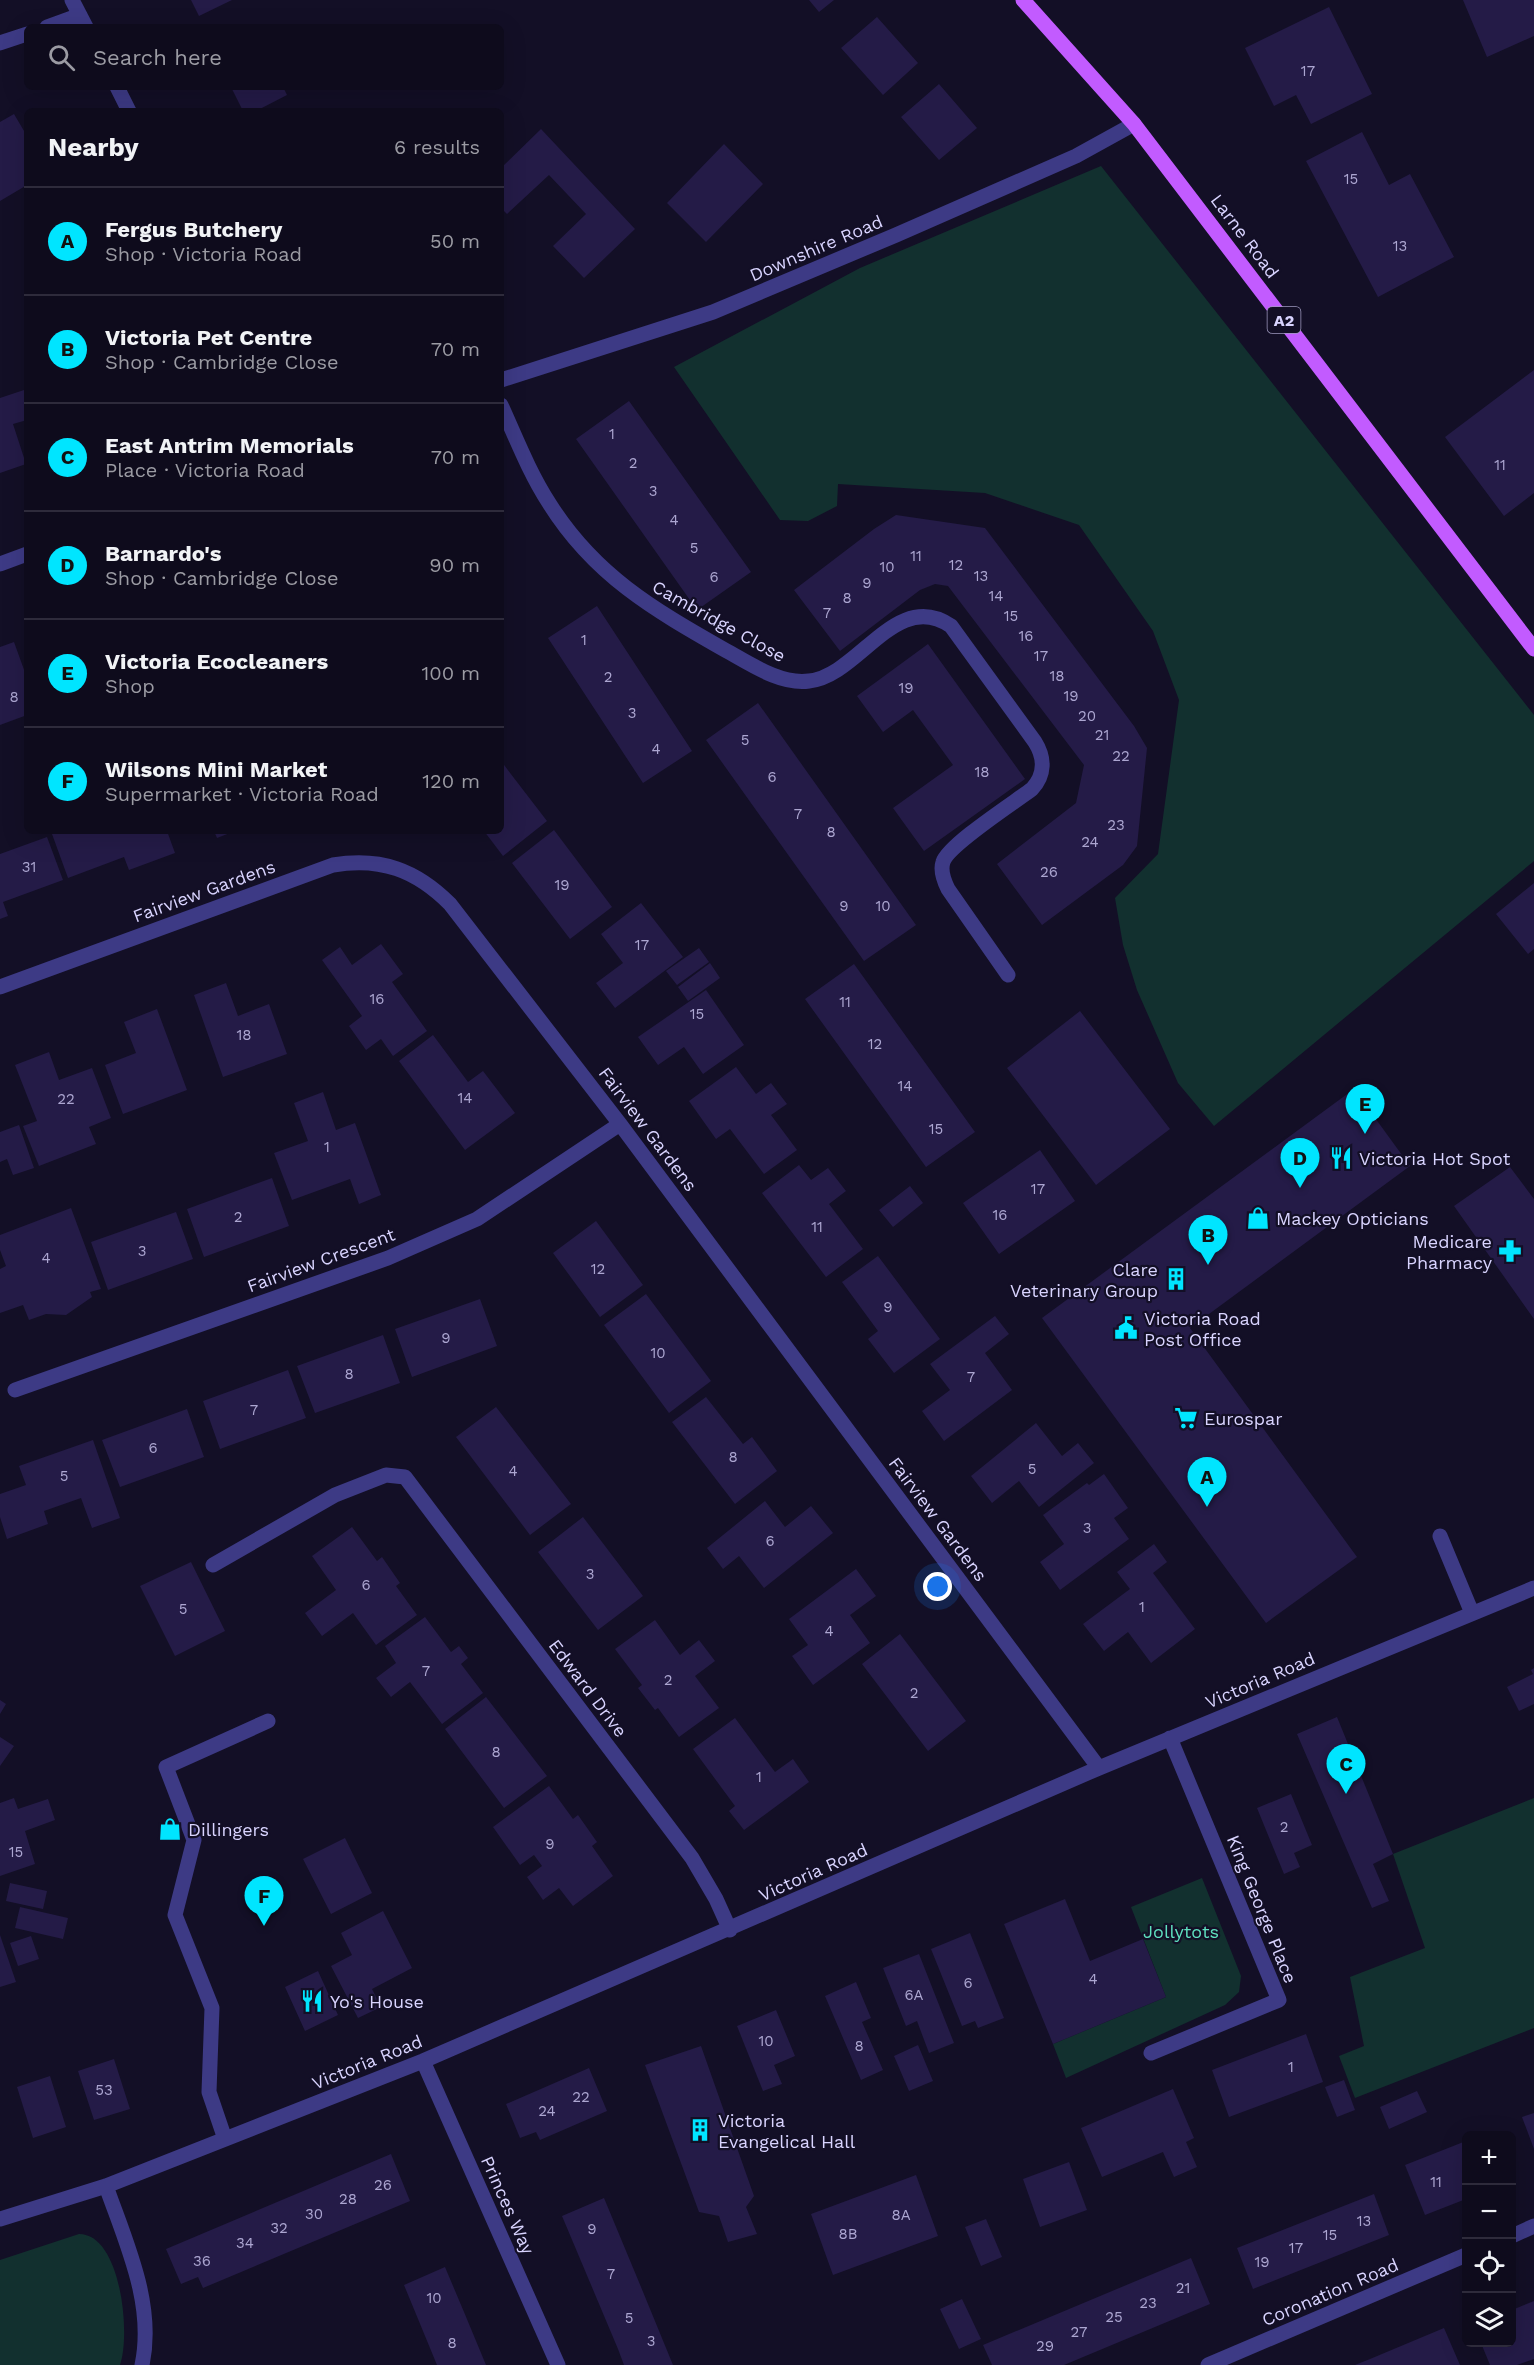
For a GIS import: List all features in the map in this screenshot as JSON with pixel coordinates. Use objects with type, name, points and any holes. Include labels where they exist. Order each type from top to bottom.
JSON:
[{"type":"main road","name":"Larne Road","points":[[1023,0],[1134,124],[1534,649]]},
{"type":"street","points":[[65,24],[83,21],[72,0]]},
{"type":"street","points":[[0,43],[24,35]]},
{"type":"street","points":[[118,90],[128,108]]},
{"type":"street","name":"Downshire Road","points":[[504,379],[713,312],[1076,156],[1134,124]]},
{"type":"street","name":"Cambridge Close","points":[[504,412],[535,479],[548,501],[564,526],[589,555],[627,590],[656,611],[773,675],[800,682],[824,678],[841,670],[889,629],[911,619],[937,618],[951,626],[1035,742],[1042,756],[1043,768],[1040,780],[1032,789],[953,848],[947,854],[943,864],[942,873],[948,889],[1008,975]]},
{"type":"street","points":[[0,564],[24,555]]},
{"type":"street","name":"Fairview Gardens","points":[[0,987],[322,869],[356,862],[381,865],[416,876],[434,888],[450,904],[620,1124],[1100,1768]]},
{"type":"street","name":"Fairview Crescent","points":[[15,1390],[388,1258],[477,1219],[620,1124]]},
{"type":"street","name":"Edward Drive","points":[[213,1565],[335,1496],[386,1475],[405,1477],[692,1858],[716,1899],[730,1930]]},
{"type":"street","points":[[1440,1536],[1472,1613]]},
{"type":"street","name":"Victoria Road","points":[[0,2219],[106,2186],[423,2061],[1170,1738],[1534,1588]]},
{"type":"street","points":[[225,2139],[209,2092],[212,2008],[175,1915],[194,1840],[166,1767],[268,1721]]},
{"type":"street","name":"King George Place","points":[[1151,2053],[1278,2000],[1170,1738]]},
{"type":"street","name":"Princes Way","points":[[423,2061],[558,2365]]},
{"type":"street","points":[[106,2186],[132,2261],[142,2298],[145,2330],[142,2365]]},
{"type":"street","points":[[1516,2234],[1534,2226]]},
{"type":"street","name":"Coronation Road","points":[[1208,2365],[1462,2257]]},
{"type":"green space","points":[[1101,166],[1534,715],[1534,861],[1214,1126],[1178,1083],[1137,990],[1123,945],[1115,898],[1158,854],[1179,700],[1153,631],[1079,525],[985,493],[838,484],[837,506],[808,521],[780,520],[674,367],[860,268]]},
{"type":"green space","points":[[1534,1798],[1534,2028],[1355,2098],[1339,2056],[1364,2046],[1350,1977],[1425,1948],[1393,1854]]},
{"type":"green space","name":"Jollytots","points":[[1202,1878],[1241,1976],[1239,1992],[1225,2005],[1066,2078],[1053,2044],[1166,1997],[1131,1907]]},
{"type":"green space","points":[[79,2234],[93,2238],[105,2250],[113,2267],[123,2310],[123,2350],[120,2365],[0,2365],[0,2260]]},
{"type":"building","points":[[191,0],[232,0],[199,16]]},
{"type":"building","points":[[809,0],[834,0],[819,12]]},
{"type":"building","points":[[1463,0],[1534,0],[1534,36],[1487,57]]},
{"type":"building","points":[[1329,7],[1372,94],[1311,124],[1296,95],[1274,106],[1245,48]]},
{"type":"building","points":[[877,17],[918,63],[883,95],[841,48]]},
{"type":"building","points":[[939,84],[977,128],[939,160],[901,117]]},
{"type":"building","points":[[232,90],[284,90],[287,95],[262,108],[242,108]]},
{"type":"building","points":[[14,114],[24,131],[24,187],[0,201],[0,122]]},
{"type":"building","points":[[541,129],[635,229],[584,278],[553,246],[586,214],[549,175],[507,214],[504,211],[504,165]]},
{"type":"building","points":[[1362,132],[1389,185],[1410,174],[1454,257],[1378,297],[1306,161]]},
{"type":"building","points":[[724,144],[763,184],[706,242],[667,203]]},
{"type":"building","points":[[1534,370],[1534,493],[1504,516],[1445,437]]},
{"type":"building","points":[[24,390],[24,421],[13,424],[24,465],[0,473],[0,398]]},
{"type":"building","points":[[629,401],[751,572],[697,610],[576,439]]},
{"type":"building","points":[[896,515],[985,528],[1134,726],[1147,748],[1137,846],[1123,865],[1042,925],[997,864],[1076,803],[1084,765],[948,586],[935,584],[920,590],[840,651],[794,590]]},
{"type":"building","points":[[597,606],[692,751],[643,783],[548,638]]},
{"type":"building","points":[[14,642],[24,670],[24,716],[0,725],[0,647]]},
{"type":"building","points":[[928,644],[1025,779],[924,851],[893,808],[953,765],[913,710],[883,732],[857,696]]},
{"type":"building","points":[[758,703],[916,925],[864,961],[706,740]]},
{"type":"building","points":[[504,765],[547,821],[503,856],[486,834],[504,834]]},
{"type":"building","points":[[554,830],[612,907],[570,939],[512,863]]},
{"type":"building","points":[[52,834],[168,834],[175,853],[129,870],[124,857],[68,878]]},
{"type":"building","points":[[215,834],[227,834],[217,838]]},
{"type":"building","points":[[47,837],[63,880],[3,902],[8,916],[0,919],[0,854]]},
{"type":"building","points":[[1534,883],[1534,949],[1528,954],[1496,914]]},
{"type":"building","points":[[641,903],[683,957],[615,1008],[596,983],[623,963],[601,934]]},
{"type":"building","points":[[381,944],[403,974],[392,982],[427,1031],[393,1056],[381,1039],[366,1050],[349,1026],[362,1016],[322,960],[340,947],[352,965]]},
{"type":"building","points":[[699,948],[709,962],[677,985],[666,971]]},
{"type":"building","points":[[710,963],[720,978],[688,1001],[678,987]]},
{"type":"building","points":[[854,964],[975,1132],[926,1167],[805,999]]},
{"type":"building","points":[[226,983],[238,1016],[269,1004],[287,1054],[223,1077],[194,995]]},
{"type":"building","points":[[706,990],[744,1045],[703,1074],[684,1047],[658,1065],[638,1037]]},
{"type":"building","points":[[157,1009],[187,1090],[123,1114],[105,1065],[136,1053],[124,1022]]},
{"type":"building","points":[[1080,1011],[1170,1129],[1096,1185],[1007,1068]]},
{"type":"building","points":[[433,1035],[468,1082],[483,1071],[515,1113],[465,1150],[399,1061]]},
{"type":"building","points":[[49,1052],[59,1080],[92,1068],[111,1118],[89,1127],[96,1144],[39,1166],[23,1126],[37,1121],[15,1065]]},
{"type":"building","points":[[736,1067],[756,1094],[771,1083],[787,1104],[771,1115],[797,1150],[764,1174],[730,1129],[716,1139],[689,1101]]},
{"type":"building","name":"Eurospar","points":[[1354,1089],[1410,1166],[1190,1328],[1357,1557],[1266,1623],[1042,1318]]},
{"type":"building","points":[[323,1092],[336,1130],[355,1123],[381,1195],[359,1204],[350,1179],[292,1200],[274,1153],[308,1141],[294,1103]]},
{"type":"building","points":[[19,1125],[34,1168],[13,1175],[7,1159],[0,1162],[0,1132]]},
{"type":"building","points":[[1040,1150],[1075,1201],[999,1254],[963,1203]]},
{"type":"building","points":[[799,1165],[811,1180],[828,1168],[846,1191],[829,1204],[863,1249],[826,1277],[762,1193]]},
{"type":"building","name":"Medicare Pharmacy","points":[[1510,1167],[1534,1199],[1534,1319],[1454,1206]]},
{"type":"building","points":[[272,1178],[289,1226],[204,1257],[187,1209]]},
{"type":"building","points":[[910,1186],[923,1203],[893,1227],[879,1210]]},
{"type":"building","points":[[71,1208],[101,1289],[90,1292],[92,1297],[66,1315],[46,1314],[29,1320],[23,1305],[0,1313],[0,1269],[6,1266],[0,1250],[0,1235]]},
{"type":"building","points":[[176,1212],[193,1259],[108,1290],[91,1242]]},
{"type":"building","points":[[596,1221],[643,1285],[600,1317],[553,1253]]},
{"type":"building","points":[[878,1256],[940,1339],[894,1373],[868,1339],[878,1331],[842,1282]]},
{"type":"building","points":[[646,1294],[711,1381],[669,1413],[604,1325]]},
{"type":"building","points":[[480,1299],[497,1346],[412,1377],[395,1329]]},
{"type":"building","points":[[995,1316],[1009,1334],[985,1353],[1012,1390],[944,1441],[922,1411],[950,1390],[930,1364]]},
{"type":"building","points":[[383,1335],[400,1383],[315,1413],[297,1366]]},
{"type":"building","points":[[288,1370],[306,1418],[220,1449],[203,1401]]},
{"type":"building","points":[[706,1397],[743,1444],[752,1437],[777,1471],[735,1504],[672,1422]]},
{"type":"building","points":[[496,1407],[571,1504],[530,1535],[456,1437]]},
{"type":"building","points":[[187,1409],[204,1457],[120,1487],[102,1440]]},
{"type":"building","points":[[1036,1423],[1062,1456],[1078,1443],[1094,1463],[1039,1507],[1019,1481],[992,1503],[971,1476]]},
{"type":"building","points":[[93,1440],[120,1518],[92,1528],[81,1498],[44,1511],[48,1524],[7,1539],[0,1517],[0,1494],[26,1485],[19,1466]]},
{"type":"building","points":[[1104,1474],[1128,1508],[1114,1518],[1129,1539],[1060,1590],[1040,1562],[1064,1544],[1043,1515],[1087,1483],[1089,1485]]},
{"type":"building","points":[[765,1501],[785,1527],[811,1506],[833,1533],[764,1588],[739,1556],[723,1569],[707,1548]]},
{"type":"building","points":[[583,1517],[643,1596],[598,1630],[538,1552]]},
{"type":"building","points":[[352,1527],[377,1561],[382,1557],[400,1583],[396,1586],[417,1615],[376,1645],[353,1613],[322,1636],[305,1613],[336,1590],[312,1556]]},
{"type":"building","points":[[1154,1544],[1167,1562],[1153,1573],[1195,1629],[1151,1663],[1128,1632],[1104,1651],[1083,1624],[1130,1589],[1117,1572]]},
{"type":"building","points":[[191,1562],[225,1631],[175,1656],[140,1586]]},
{"type":"building","points":[[856,1569],[876,1596],[850,1615],[870,1643],[813,1685],[792,1656],[808,1645],[789,1619]]},
{"type":"building","points":[[425,1617],[451,1652],[459,1646],[468,1658],[461,1664],[483,1693],[442,1724],[410,1682],[391,1697],[376,1678],[396,1663],[385,1646]]},
{"type":"building","points":[[655,1620],[680,1655],[699,1640],[715,1661],[695,1676],[719,1708],[679,1737],[658,1708],[655,1710],[638,1688],[642,1685],[615,1649]]},
{"type":"building","points":[[900,1634],[966,1721],[928,1751],[862,1664]]},
{"type":"building","points":[[1534,1668],[1534,1704],[1519,1711],[1507,1687],[1533,1674],[1531,1670]]},
{"type":"building","points":[[486,1697],[547,1776],[504,1808],[445,1729]]},
{"type":"building","points":[[0,1700],[6,1704],[0,1714]]},
{"type":"building","points":[[1337,1717],[1393,1854],[1373,1864],[1389,1901],[1372,1908],[1297,1734]]},
{"type":"building","points":[[735,1718],[775,1772],[793,1759],[809,1782],[744,1830],[729,1811],[735,1806],[693,1749]]},
{"type":"building","points":[[0,1737],[14,1746],[0,1766]]},
{"type":"building","points":[[549,1786],[573,1819],[578,1815],[597,1842],[592,1846],[613,1876],[573,1906],[559,1888],[543,1900],[527,1877],[542,1866],[534,1855],[520,1865],[493,1827]]},
{"type":"building","points":[[1291,1794],[1312,1845],[1294,1853],[1300,1867],[1284,1874],[1257,1808]]},
{"type":"building","points":[[14,1798],[18,1809],[48,1799],[55,1820],[25,1831],[35,1864],[0,1876],[0,1803]]},
{"type":"building","points":[[345,1838],[372,1893],[331,1914],[303,1859]]},
{"type":"building","points":[[10,1883],[47,1891],[43,1909],[6,1901]]},
{"type":"building","name":"Jollytots","points":[[1065,1899],[1090,1961],[1143,1939],[1166,1997],[1053,2044],[1004,1924]]},
{"type":"building","points":[[20,1907],[68,1918],[63,1939],[15,1928]]},
{"type":"building","points":[[383,1911],[412,1968],[372,1989],[381,2007],[358,2018],[331,1966],[352,1955],[341,1933]]},
{"type":"building","points":[[970,1933],[1004,2018],[978,2028],[975,2021],[962,2026],[931,1949]]},
{"type":"building","points":[[0,1935],[16,1982],[0,1987]]},
{"type":"building","points":[[31,1936],[39,1959],[18,1966],[10,1943]]},
{"type":"building","points":[[919,1954],[954,2043],[929,2053],[917,2021],[906,2026],[883,1968]]},
{"type":"building","name":"Yo's House","points":[[318,1971],[338,2015],[305,2031],[285,1987]]},
{"type":"building","points":[[856,1982],[871,2018],[862,2022],[883,2070],[861,2080],[825,1996]]},
{"type":"building","points":[[776,2010],[795,2056],[774,2065],[782,2084],[763,2091],[737,2026]]},
{"type":"building","points":[[1306,2034],[1323,2082],[1229,2117],[1212,2070]]},
{"type":"building","points":[[918,2045],[933,2081],[909,2091],[894,2056]]},
{"type":"building","name":"Victoria Evangelical Hall","points":[[701,2046],[754,2196],[746,2207],[757,2234],[728,2242],[719,2216],[699,2212],[645,2065]]},
{"type":"building","points":[[114,2059],[130,2109],[94,2120],[78,2071]]},
{"type":"building","points":[[589,2068],[607,2111],[540,2140],[536,2132],[520,2138],[506,2104]]},
{"type":"building","points":[[50,2076],[66,2127],[33,2138],[17,2087]]},
{"type":"building","points":[[1344,2080],[1355,2110],[1337,2117],[1325,2087]]},
{"type":"building","points":[[1173,2089],[1194,2138],[1186,2142],[1197,2167],[1174,2177],[1163,2152],[1102,2177],[1081,2128]]},
{"type":"building","points":[[1417,2091],[1427,2112],[1389,2129],[1380,2107]]},
{"type":"building","points":[[1534,2113],[1534,2149],[1522,2117]]},
{"type":"building","points":[[1462,2143],[1462,2201],[1425,2215],[1405,2165]]},
{"type":"building","points":[[391,2154],[410,2201],[203,2288],[198,2277],[181,2284],[166,2249]]},
{"type":"building","points":[[1069,2162],[1087,2210],[1040,2227],[1023,2179]]},
{"type":"building","points":[[916,2175],[938,2236],[833,2275],[811,2214]]},
{"type":"building","points":[[1374,2194],[1389,2235],[1253,2289],[1237,2248]]},
{"type":"building","points":[[604,2198],[673,2365],[624,2365],[562,2216]]},
{"type":"building","points":[[986,2219],[1002,2257],[981,2266],[965,2227]]},
{"type":"building","points":[[1191,2258],[1210,2304],[1064,2365],[992,2365],[983,2345]]},
{"type":"building","points":[[445,2267],[486,2365],[437,2365],[404,2285]]},
{"type":"building","points":[[962,2299],[981,2339],[959,2349],[940,2309]]},
{"type":"building","points":[[1534,2301],[1534,2359],[1517,2365],[1490,2365],[1483,2347],[1516,2347],[1516,2308]]},
{"type":"building","points":[[1444,2328],[1460,2365],[1355,2365],[1370,2359]]},
{"type":"place","name":"Victoria Ecocleaners","points":[[1365,1134]]},
{"type":"place","name":"Victoria Hot Spot","points":[[1341,1158]]},
{"type":"place","name":"Barnardo's","points":[[1300,1188]]},
{"type":"place","name":"Mackey Opticians","points":[[1258,1218]]},
{"type":"place","name":"Medicare Pharmacy","points":[[1510,1251]]},
{"type":"place","name":"Victoria Pet Centre","points":[[1208,1265]]},
{"type":"place","name":"Clare Veterinary Group","points":[[1176,1279]]},
{"type":"place","name":"Victoria Road Post Office","points":[[1126,1328]]},
{"type":"place","name":"Eurospar","points":[[1186,1418]]},
{"type":"place","name":"Fergus Butchery","points":[[1207,1507]]},
{"type":"place","name":"East Antrim Memorials","points":[[1346,1794]]},
{"type":"place","name":"Dillingers","points":[[170,1829]]},
{"type":"place","name":"Wilsons Mini Market","points":[[264,1926]]},
{"type":"place","name":"Yo's House","points":[[312,2001]]},
{"type":"place","name":"Victoria Evangelical Hall","points":[[700,2130]]}]
